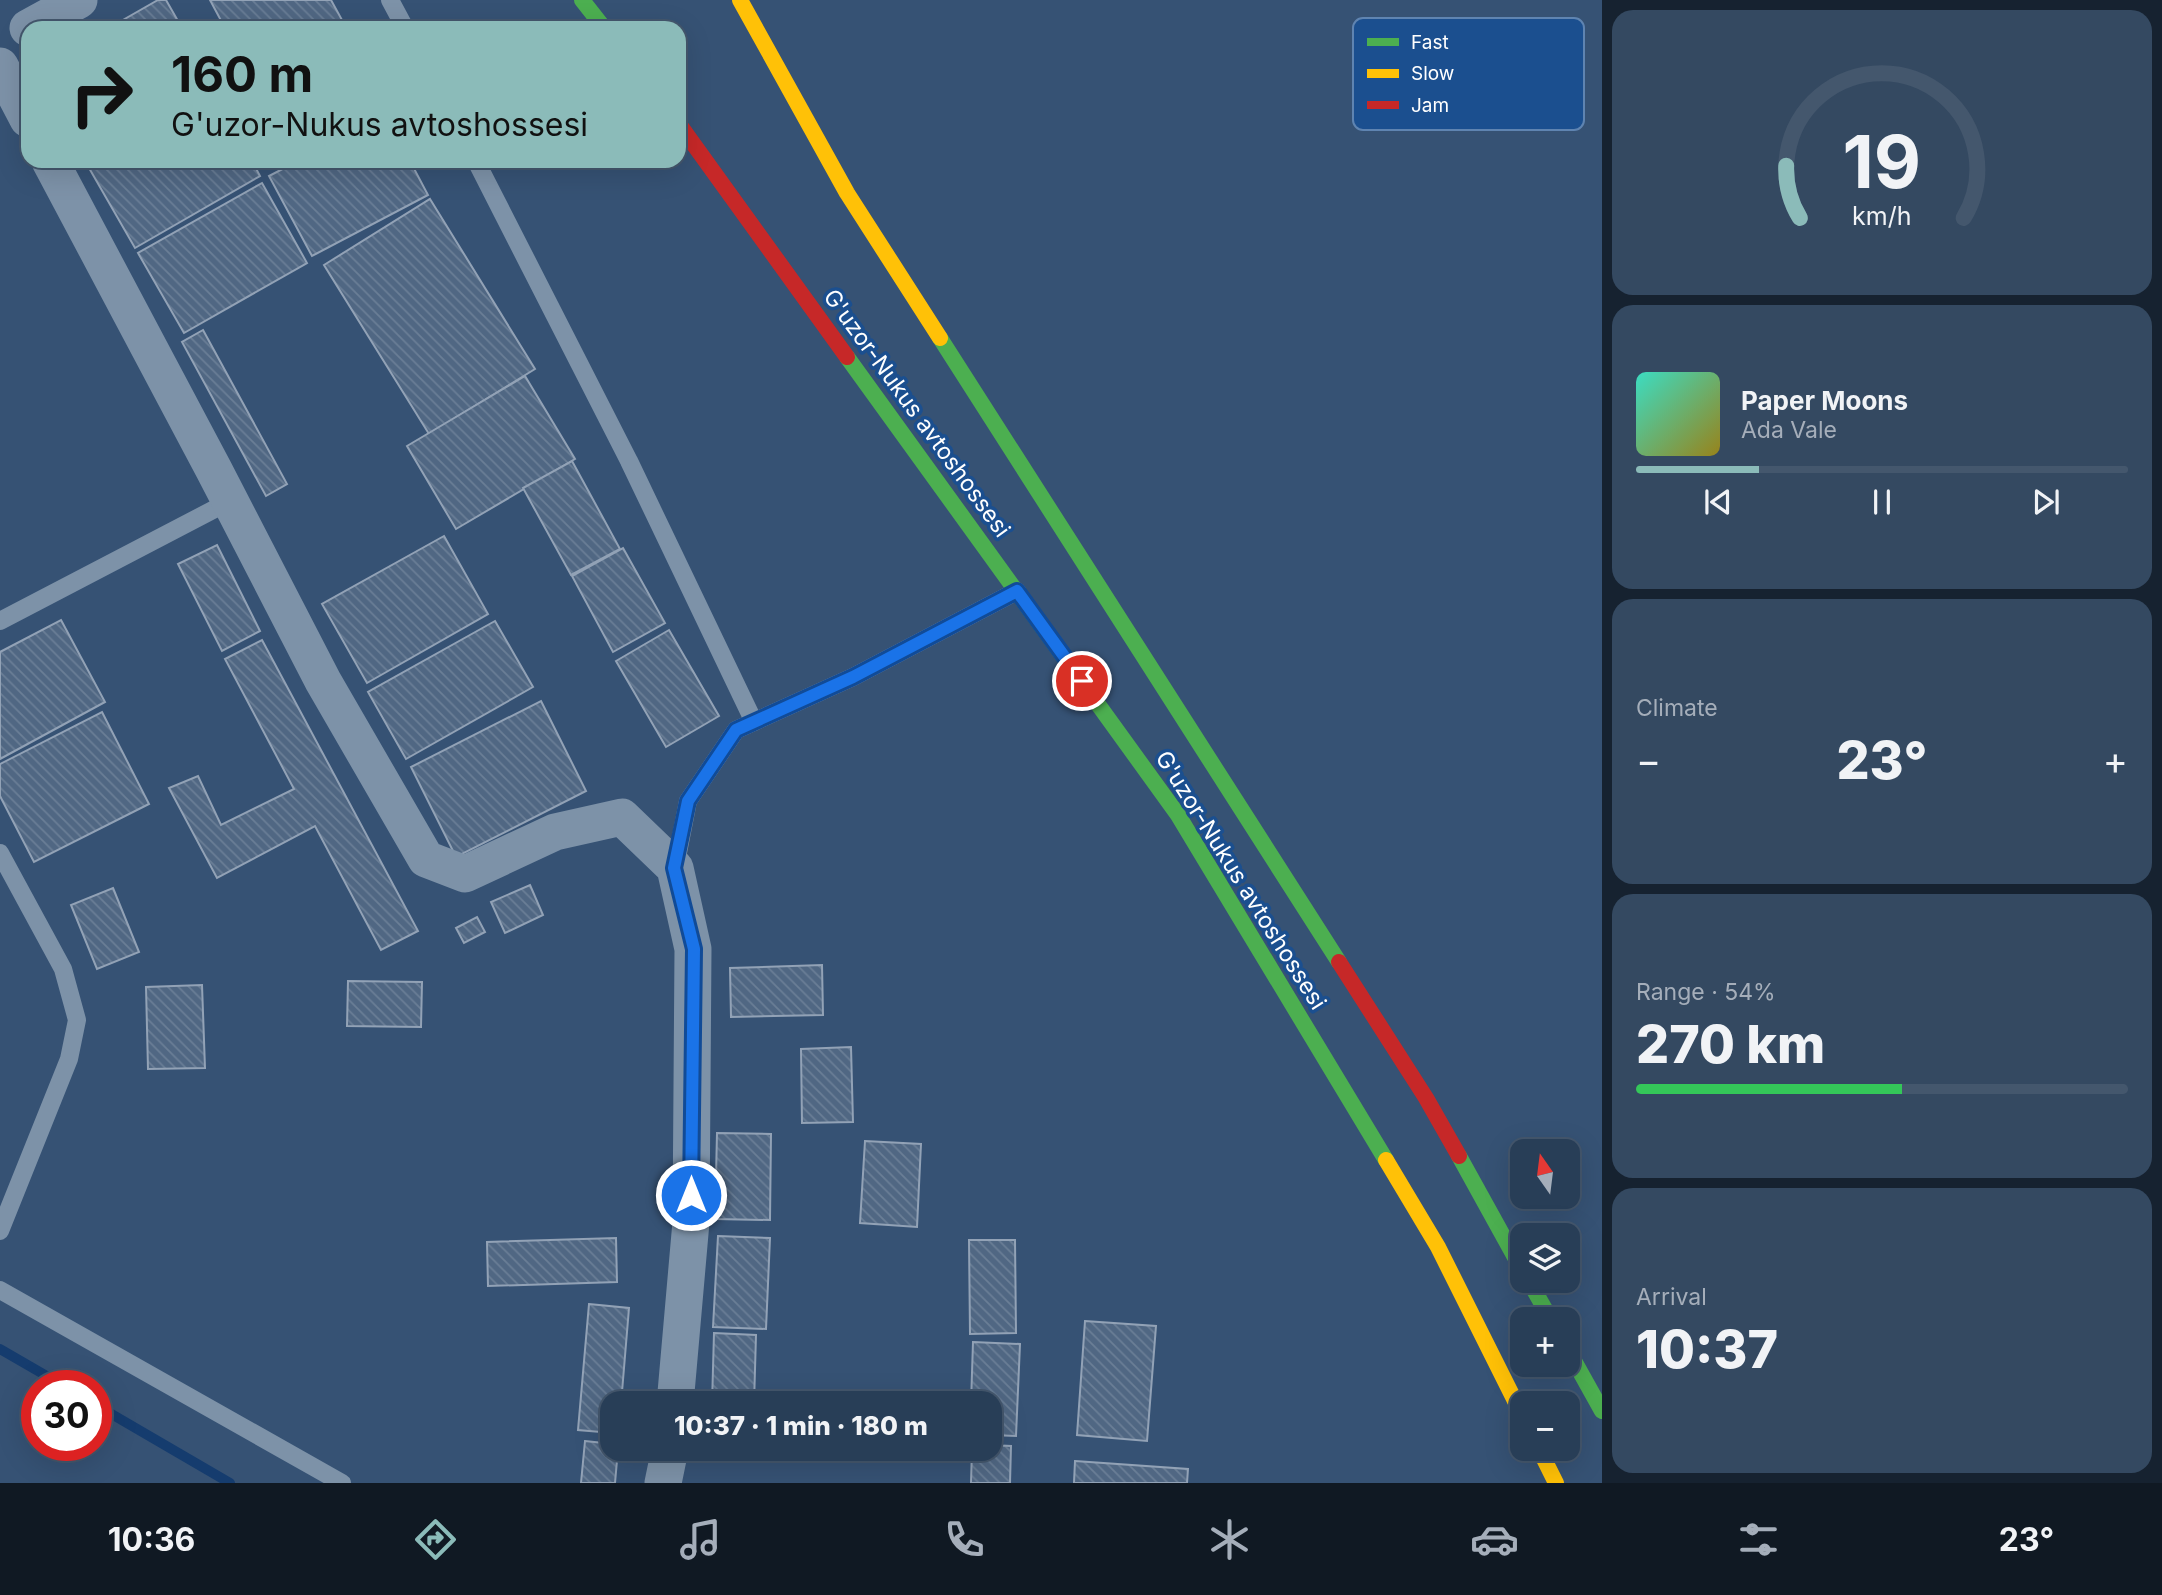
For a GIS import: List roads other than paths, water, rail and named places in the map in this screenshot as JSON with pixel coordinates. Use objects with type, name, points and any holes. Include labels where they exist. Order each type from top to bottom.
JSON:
[{"type":"highway","points":[[582,0],[598,21]]},
{"type":"highway","name":"G'uzor-Nukus avtoshossesi","points":[[740,0],[847,193],[1426,1098],[1510,1248]]},
{"type":"highway","name":"G'uzor-Nukus avtoshossesi","points":[[686,134],[1178,815],[1438,1247],[1510,1391]]},
{"type":"highway","points":[[1580,1372],[1602,1411]]},
{"type":"highway","points":[[1545,1461],[1556,1483]]},
{"type":"street","points":[[41,21],[79,0]]},
{"type":"street","points":[[0,44],[21,32]]},
{"type":"street","points":[[0,66],[21,106]]},
{"type":"street","points":[[54,168],[323,681],[426,859],[465,874],[555,832],[622,817],[674,868],[694,949],[691,1222],[676,1391]]},
{"type":"street","points":[[663,1483],[668,1461]]},
{"type":"lane","points":[[390,0],[401,21]]},
{"type":"lane","points":[[481,168],[629,461],[754,722]]},
{"type":"lane","points":[[0,621],[230,501]]},
{"type":"lane","points":[[674,868],[688,801],[736,730],[853,677],[1017,591]]},
{"type":"lane","points":[[0,853],[63,969],[77,1020],[69,1059],[0,1231]]},
{"type":"lane","points":[[0,1290],[342,1483]]},
{"type":"waterway","points":[[0,1349],[36,1370]]},
{"type":"waterway","points":[[112,1414],[230,1483]]}]
